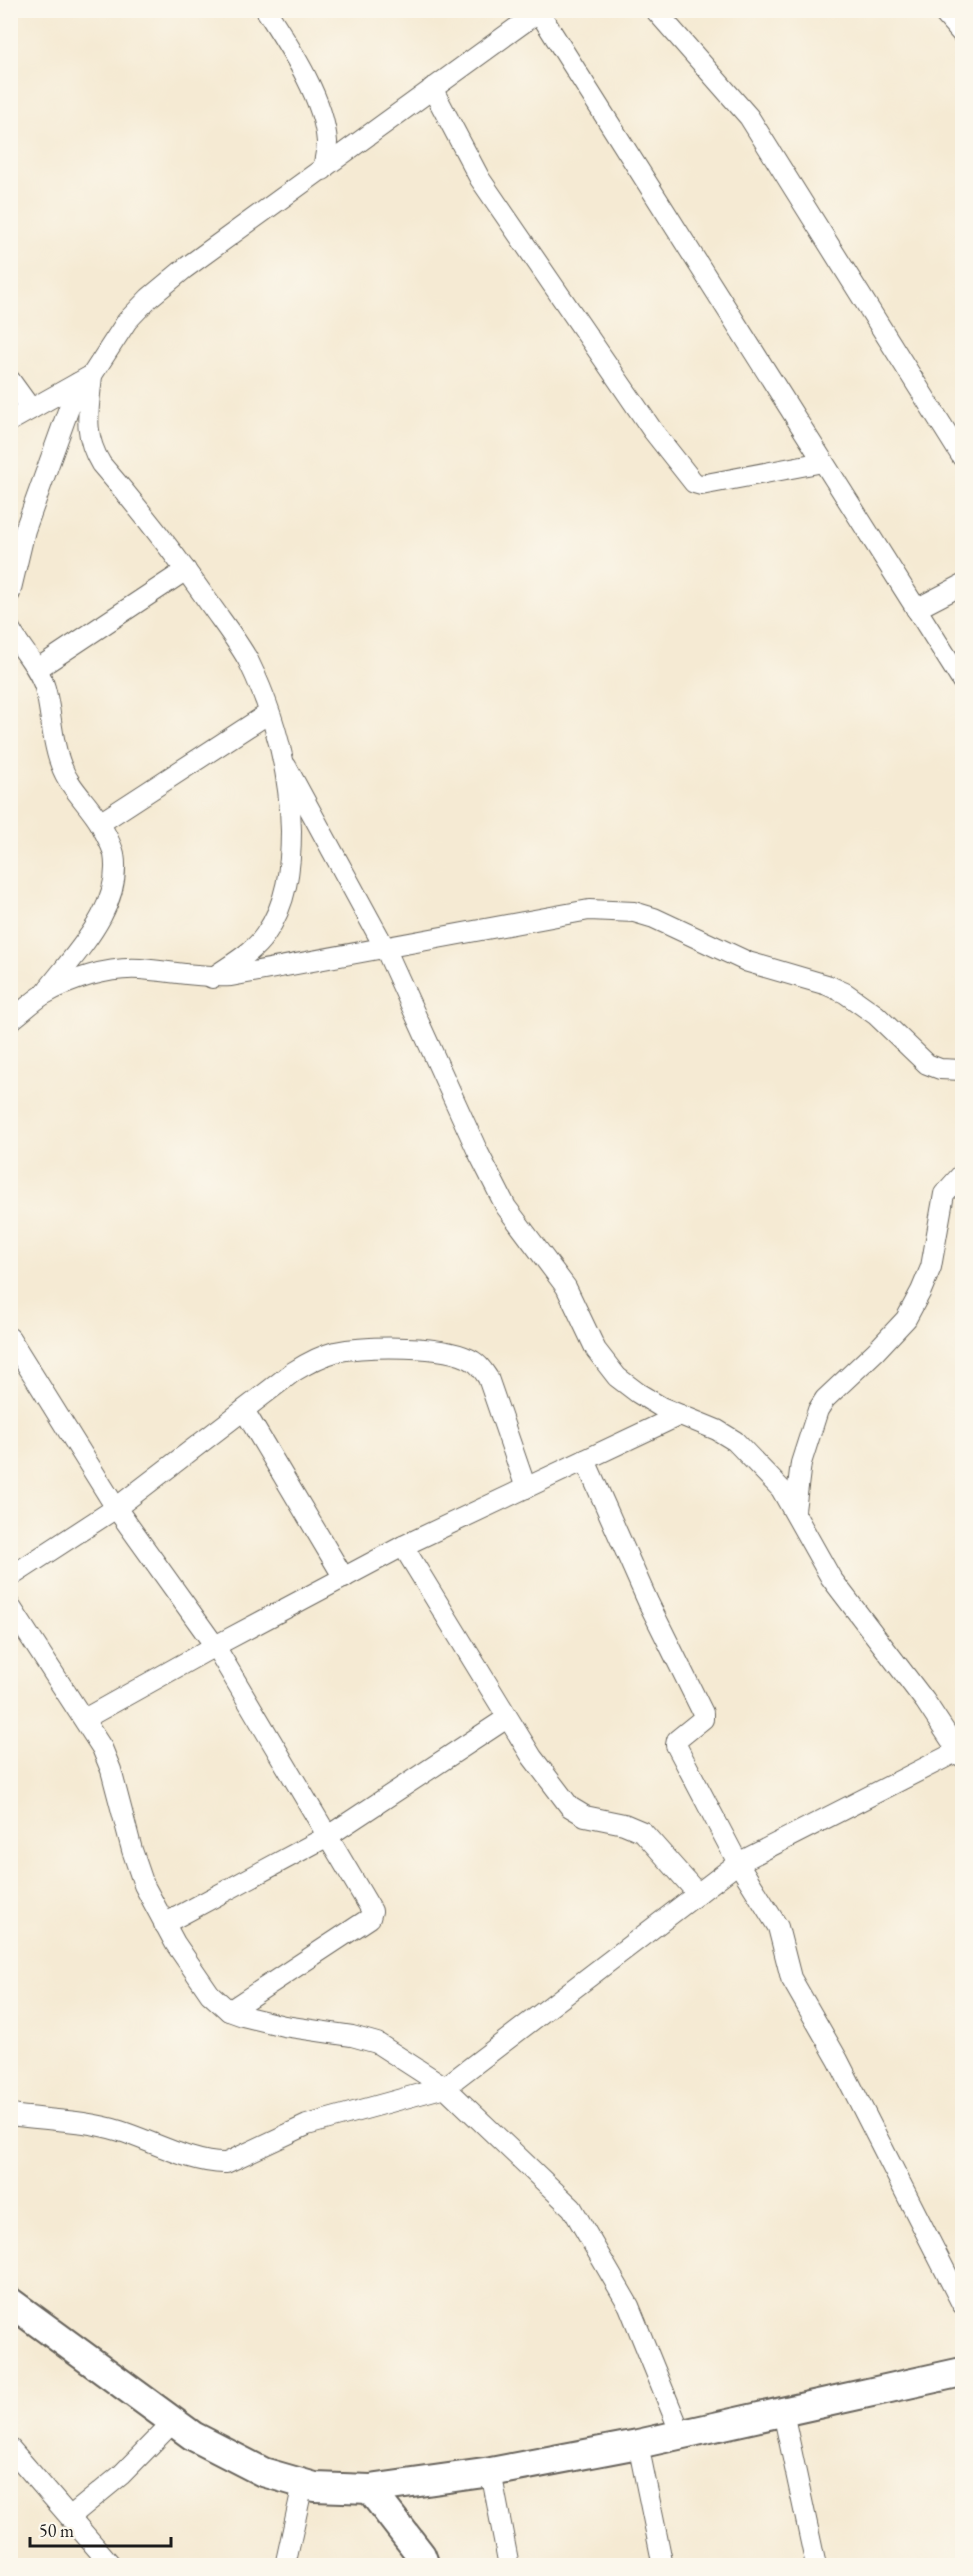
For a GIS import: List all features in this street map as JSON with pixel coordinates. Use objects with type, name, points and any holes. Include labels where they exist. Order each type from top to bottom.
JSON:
[{"type":"street","points":[[266,10],[291,49],[323,118],[327,142],[323,170]]},
{"type":"street","points":[[655,10],[750,117],[963,457]]},
{"type":"street","points":[[941,10],[963,34]]},
{"type":"street","points":[[10,593],[18,534],[85,379],[127,321],[148,298],[184,268],[323,170],[540,11],[963,681]]},
{"type":"street","points":[[432,88],[486,188],[653,431],[694,483],[700,485],[823,462]]},
{"type":"street","points":[[10,422],[85,379]]},
{"type":"street","points":[[10,2115],[120,2131],[215,2164],[226,2163],[316,2122],[445,2087],[738,1863],[961,1754],[926,1701],[831,1578],[782,1489],[735,1441],[638,1392],[617,1377],[596,1350],[566,1287],[506,1207],[477,1150],[385,948],[286,766],[269,713],[247,659],[186,570],[146,516],[101,464],[92,449],[88,433],[85,379]]},
{"type":"street","points":[[10,380],[31,410]]},
{"type":"street","points":[[37,669],[186,570]]},
{"type":"street","points":[[916,609],[963,585]]},
{"type":"street","points":[[10,630],[37,669],[45,688],[61,765],[75,792],[100,823],[114,852],[115,868],[111,894],[104,914],[44,995]]},
{"type":"street","points":[[100,823],[269,713]]},
{"type":"street","points":[[212,978],[253,948],[265,936],[279,909],[289,879],[291,846],[286,766]]},
{"type":"street","points":[[10,1021],[44,995],[90,975],[117,970],[138,969],[212,978],[589,910],[633,912],[654,918],[748,962],[827,985],[845,993],[876,1015],[927,1064],[940,1069],[963,1070]]},
{"type":"street","points":[[795,1510],[801,1463],[816,1415],[825,1399],[876,1352],[906,1319],[931,1267],[944,1194],[963,1174]]},
{"type":"street","points":[[10,1338],[116,1508],[215,1646],[367,1900],[372,1915],[229,2011]]},
{"type":"street","points":[[10,1577],[116,1508],[293,1372],[333,1353],[413,1347],[472,1360],[488,1378],[526,1488]]},
{"type":"street","points":[[244,1410],[344,1578]]},
{"type":"street","points":[[84,1719],[403,1546],[680,1415]]},
{"type":"street","points":[[585,1460],[649,1604],[703,1713],[703,1719],[677,1740],[676,1745],[738,1863],[778,1927],[791,1978],[838,2060],[963,2304]]},
{"type":"street","points":[[403,1546],[507,1718],[532,1757],[570,1808],[585,1816],[634,1827],[643,1832],[698,1894]]},
{"type":"street","points":[[10,1606],[102,1748],[111,1770],[132,1850],[144,1885],[164,1924],[210,1994],[229,2011],[284,2026],[352,2036],[376,2043],[445,2087],[572,2208],[629,2306],[681,2434]]},
{"type":"street","points":[[164,1924],[328,1836],[507,1718]]},
{"type":"street","points":[[10,2302],[173,2422],[229,2456],[263,2472],[315,2487],[370,2489],[491,2472],[638,2444],[963,2372]]},
{"type":"street","points":[[783,2412],[816,2565]]},
{"type":"street","points":[[71,2516],[121,2475],[173,2422]]},
{"type":"street","points":[[638,2444],[663,2565]]},
{"type":"street","points":[[10,2448],[112,2565]]},
{"type":"street","points":[[491,2472],[509,2565]]},
{"type":"street","points":[[285,2565],[303,2484]]},
{"type":"street","points":[[370,2489],[421,2555],[425,2565]]}]
